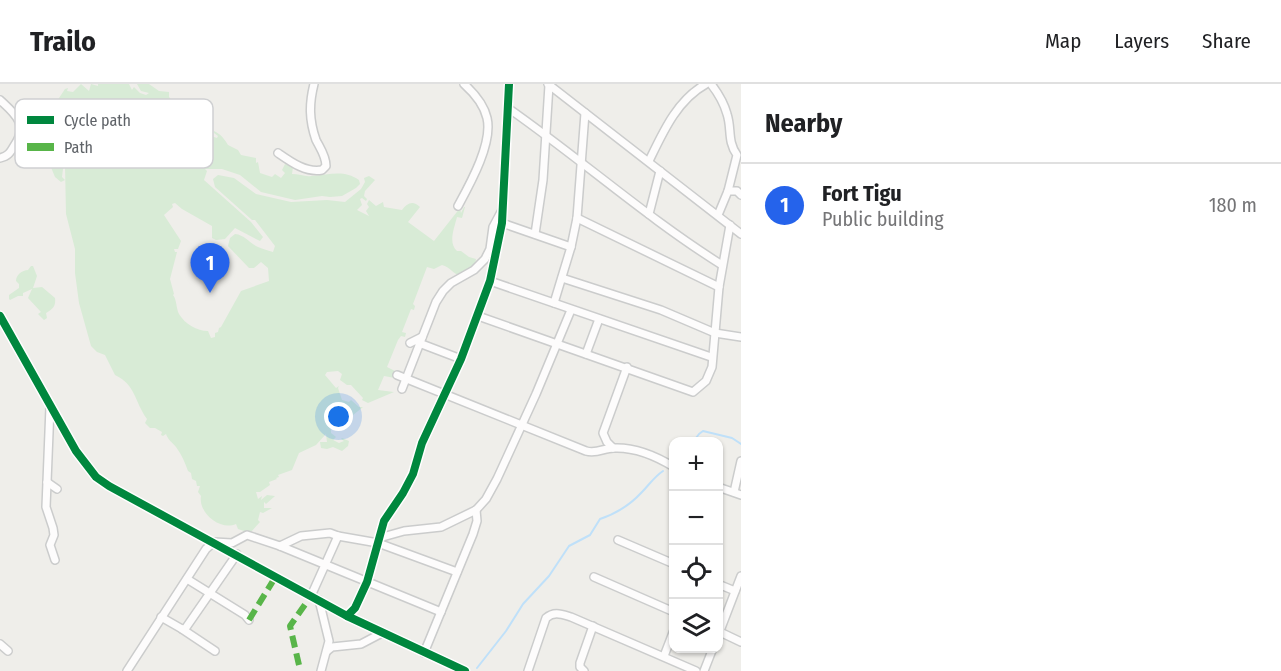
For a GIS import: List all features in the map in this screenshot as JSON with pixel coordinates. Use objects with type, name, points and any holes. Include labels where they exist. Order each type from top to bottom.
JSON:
[{"type":"street","points":[[278,153],[290,162],[309,170],[317,171],[326,166],[309,113],[314,84]]},
{"type":"street","points":[[458,206],[472,178],[488,133],[488,120],[484,109],[478,98],[464,84]]},
{"type":"street","points":[[347,616],[355,608],[367,582],[384,521],[413,474],[422,443],[446,395],[490,281],[502,223],[509,84]]},
{"type":"street","points":[[548,84],[741,234]]},
{"type":"street","points":[[535,234],[543,180],[548,84]]},
{"type":"street","points":[[649,161],[666,126],[681,105],[694,90],[706,84]]},
{"type":"street","points":[[711,84],[728,116],[732,148],[740,155],[718,215]]},
{"type":"street","points":[[0,100],[15,115]]},
{"type":"street","points":[[508,108],[581,160],[688,244],[722,265]]},
{"type":"street","points":[[554,303],[577,218],[585,113]]},
{"type":"street","points":[[0,158],[9,154],[15,145]]},
{"type":"street","points":[[650,214],[660,171]]},
{"type":"street","points":[[728,191],[737,191],[741,195]]},
{"type":"street","points":[[402,389],[443,291],[451,283],[474,270],[485,259],[490,249],[493,227],[503,209]]},
{"type":"street","points":[[577,218],[719,287]]},
{"type":"street","points":[[502,223],[571,247]]},
{"type":"street","points":[[478,316],[693,392],[706,381],[712,367],[711,357],[719,287],[730,225]]},
{"type":"street","points":[[562,278],[661,310],[715,333],[741,337]]},
{"type":"street","points":[[490,281],[711,357]]},
{"type":"street","points":[[378,540],[404,531],[441,527],[477,510],[497,479],[572,309]]},
{"type":"street","points":[[0,316],[76,451],[96,477],[347,616],[465,671]]},
{"type":"street","points":[[586,354],[599,319]]},
{"type":"street","points":[[410,343],[421,340],[461,359]]},
{"type":"street","points":[[613,448],[603,433],[627,368]]},
{"type":"street","points":[[397,375],[586,451],[600,452],[613,448],[647,453],[669,464]]},
{"type":"street","points":[[51,407],[46,507],[53,528],[54,535],[50,545],[55,560]]},
{"type":"street","points":[[737,494],[741,461]]},
{"type":"street","points":[[47,482],[57,489]]},
{"type":"street","points":[[424,653],[475,528],[477,510]]},
{"type":"street","points":[[280,546],[301,536],[330,533],[338,536],[378,540],[457,572]]},
{"type":"street","points":[[127,671],[206,549],[214,542],[232,543],[247,535],[280,546],[441,612]]},
{"type":"street","points":[[311,596],[338,536]]},
{"type":"street","points":[[618,540],[669,562]]},
{"type":"street","points":[[185,630],[237,554]]},
{"type":"street","points":[[723,623],[741,576]]},
{"type":"street","points":[[594,577],[669,610]]},
{"type":"street","points":[[187,579],[245,615],[249,620]]},
{"type":"street","points":[[723,586],[735,591]]},
{"type":"street","points":[[319,600],[329,641],[321,671]]},
{"type":"street","points":[[528,671],[546,618],[551,613],[561,614],[593,626],[696,671]]},
{"type":"street","points":[[161,617],[215,651]]},
{"type":"street","points":[[584,671],[579,663],[593,626]]},
{"type":"street","points":[[327,651],[332,647],[361,644],[382,633]]},
{"type":"street","points":[[723,635],[741,642]]},
{"type":"street","points":[[664,656],[669,643]]},
{"type":"street","points":[[0,644],[8,651]]},
{"type":"street","points":[[704,671],[711,653]]},
{"type":"green space","points":[[81,84],[89,91],[91,84],[98,86],[98,84],[129,84],[132,90],[134,87],[146,95],[149,93],[141,91],[137,84],[149,84],[159,91],[169,92],[171,99],[58,99],[65,89],[68,88],[67,91],[73,92]]},
{"type":"green space","points":[[214,131],[241,155],[256,158],[260,173],[272,177],[275,174],[281,178],[285,173],[282,170],[285,164],[293,167],[292,174],[309,176],[343,174],[359,180],[360,184],[356,188],[342,196],[295,200],[261,192],[240,175],[222,169],[205,169],[207,171],[204,180],[251,222],[263,237],[260,241],[235,228],[225,239],[216,240],[212,238],[212,226],[175,203],[172,204],[173,207],[164,215],[181,241],[178,249],[174,249],[177,252],[170,279],[173,295],[182,318],[196,328],[208,331],[211,338],[215,337],[215,333],[218,332],[241,291],[269,281],[268,268],[261,262],[254,268],[249,268],[228,246],[230,238],[235,234],[244,237],[258,247],[273,252],[275,246],[255,220],[252,220],[215,187],[213,179],[218,175],[234,178],[256,194],[291,202],[327,200],[345,202],[361,189],[365,182],[364,178],[369,176],[375,180],[365,191],[366,201],[360,199],[362,205],[357,210],[369,216],[366,211],[369,207],[367,204],[369,200],[376,206],[383,202],[384,207],[402,210],[408,204],[413,203],[420,207],[408,222],[434,241],[460,208],[461,213],[465,207],[462,218],[457,217],[452,236],[453,244],[457,251],[476,259],[475,265],[461,276],[442,265],[434,269],[427,267],[413,304],[414,310],[411,309],[402,332],[406,333],[405,337],[401,336],[398,340],[387,367],[397,372],[400,379],[384,376],[378,390],[394,392],[368,403],[362,400],[363,398],[351,385],[340,380],[342,374],[338,371],[327,372],[325,375],[336,388],[339,386],[342,400],[349,402],[351,400],[359,407],[363,407],[348,419],[338,418],[338,423],[331,428],[331,433],[336,437],[333,440],[339,443],[344,441],[342,438],[349,441],[348,446],[342,451],[333,447],[321,448],[320,442],[327,442],[326,434],[316,445],[299,453],[292,470],[278,475],[277,479],[269,482],[270,485],[256,492],[258,499],[262,496],[261,500],[267,495],[275,496],[266,504],[264,502],[264,508],[272,508],[263,513],[260,512],[258,520],[260,522],[250,533],[238,529],[236,524],[223,525],[206,514],[198,492],[200,486],[197,486],[196,481],[192,479],[178,450],[166,434],[161,435],[162,432],[150,428],[145,423],[147,419],[131,389],[115,375],[105,355],[97,352],[91,346],[79,303],[75,249],[66,214],[65,168],[213,168],[213,137],[217,138],[218,136]]},
{"type":"green space","points":[[51,168],[64,168],[62,177],[65,180],[61,182],[55,177]]},
{"type":"green space","points":[[31,266],[37,276],[33,288],[42,287],[55,298],[52,309],[46,313],[47,318],[44,320],[38,314],[41,312],[28,298],[32,289],[23,293],[23,296],[9,299],[9,295],[19,288],[16,281],[18,275]]},
{"type":"waterway","points":[[697,437],[703,431],[732,438],[741,444]]},
{"type":"waterway","points":[[477,668],[506,631],[523,604],[549,576],[569,546],[590,535],[600,519],[628,504],[663,471]]},
{"type":"marked path","points":[[249,620],[276,576]]},
{"type":"marked path","points":[[299,665],[290,626],[311,596]]},
{"type":"cycle path","points":[[347,616],[355,608],[367,582],[384,521],[413,474],[422,443],[461,359],[490,281],[502,223],[509,84]]},
{"type":"cycle path","points":[[0,316],[76,451],[96,477],[347,616],[465,671]]},
{"type":"place","name":"Fort Tigu","points":[[210,293]]}]
